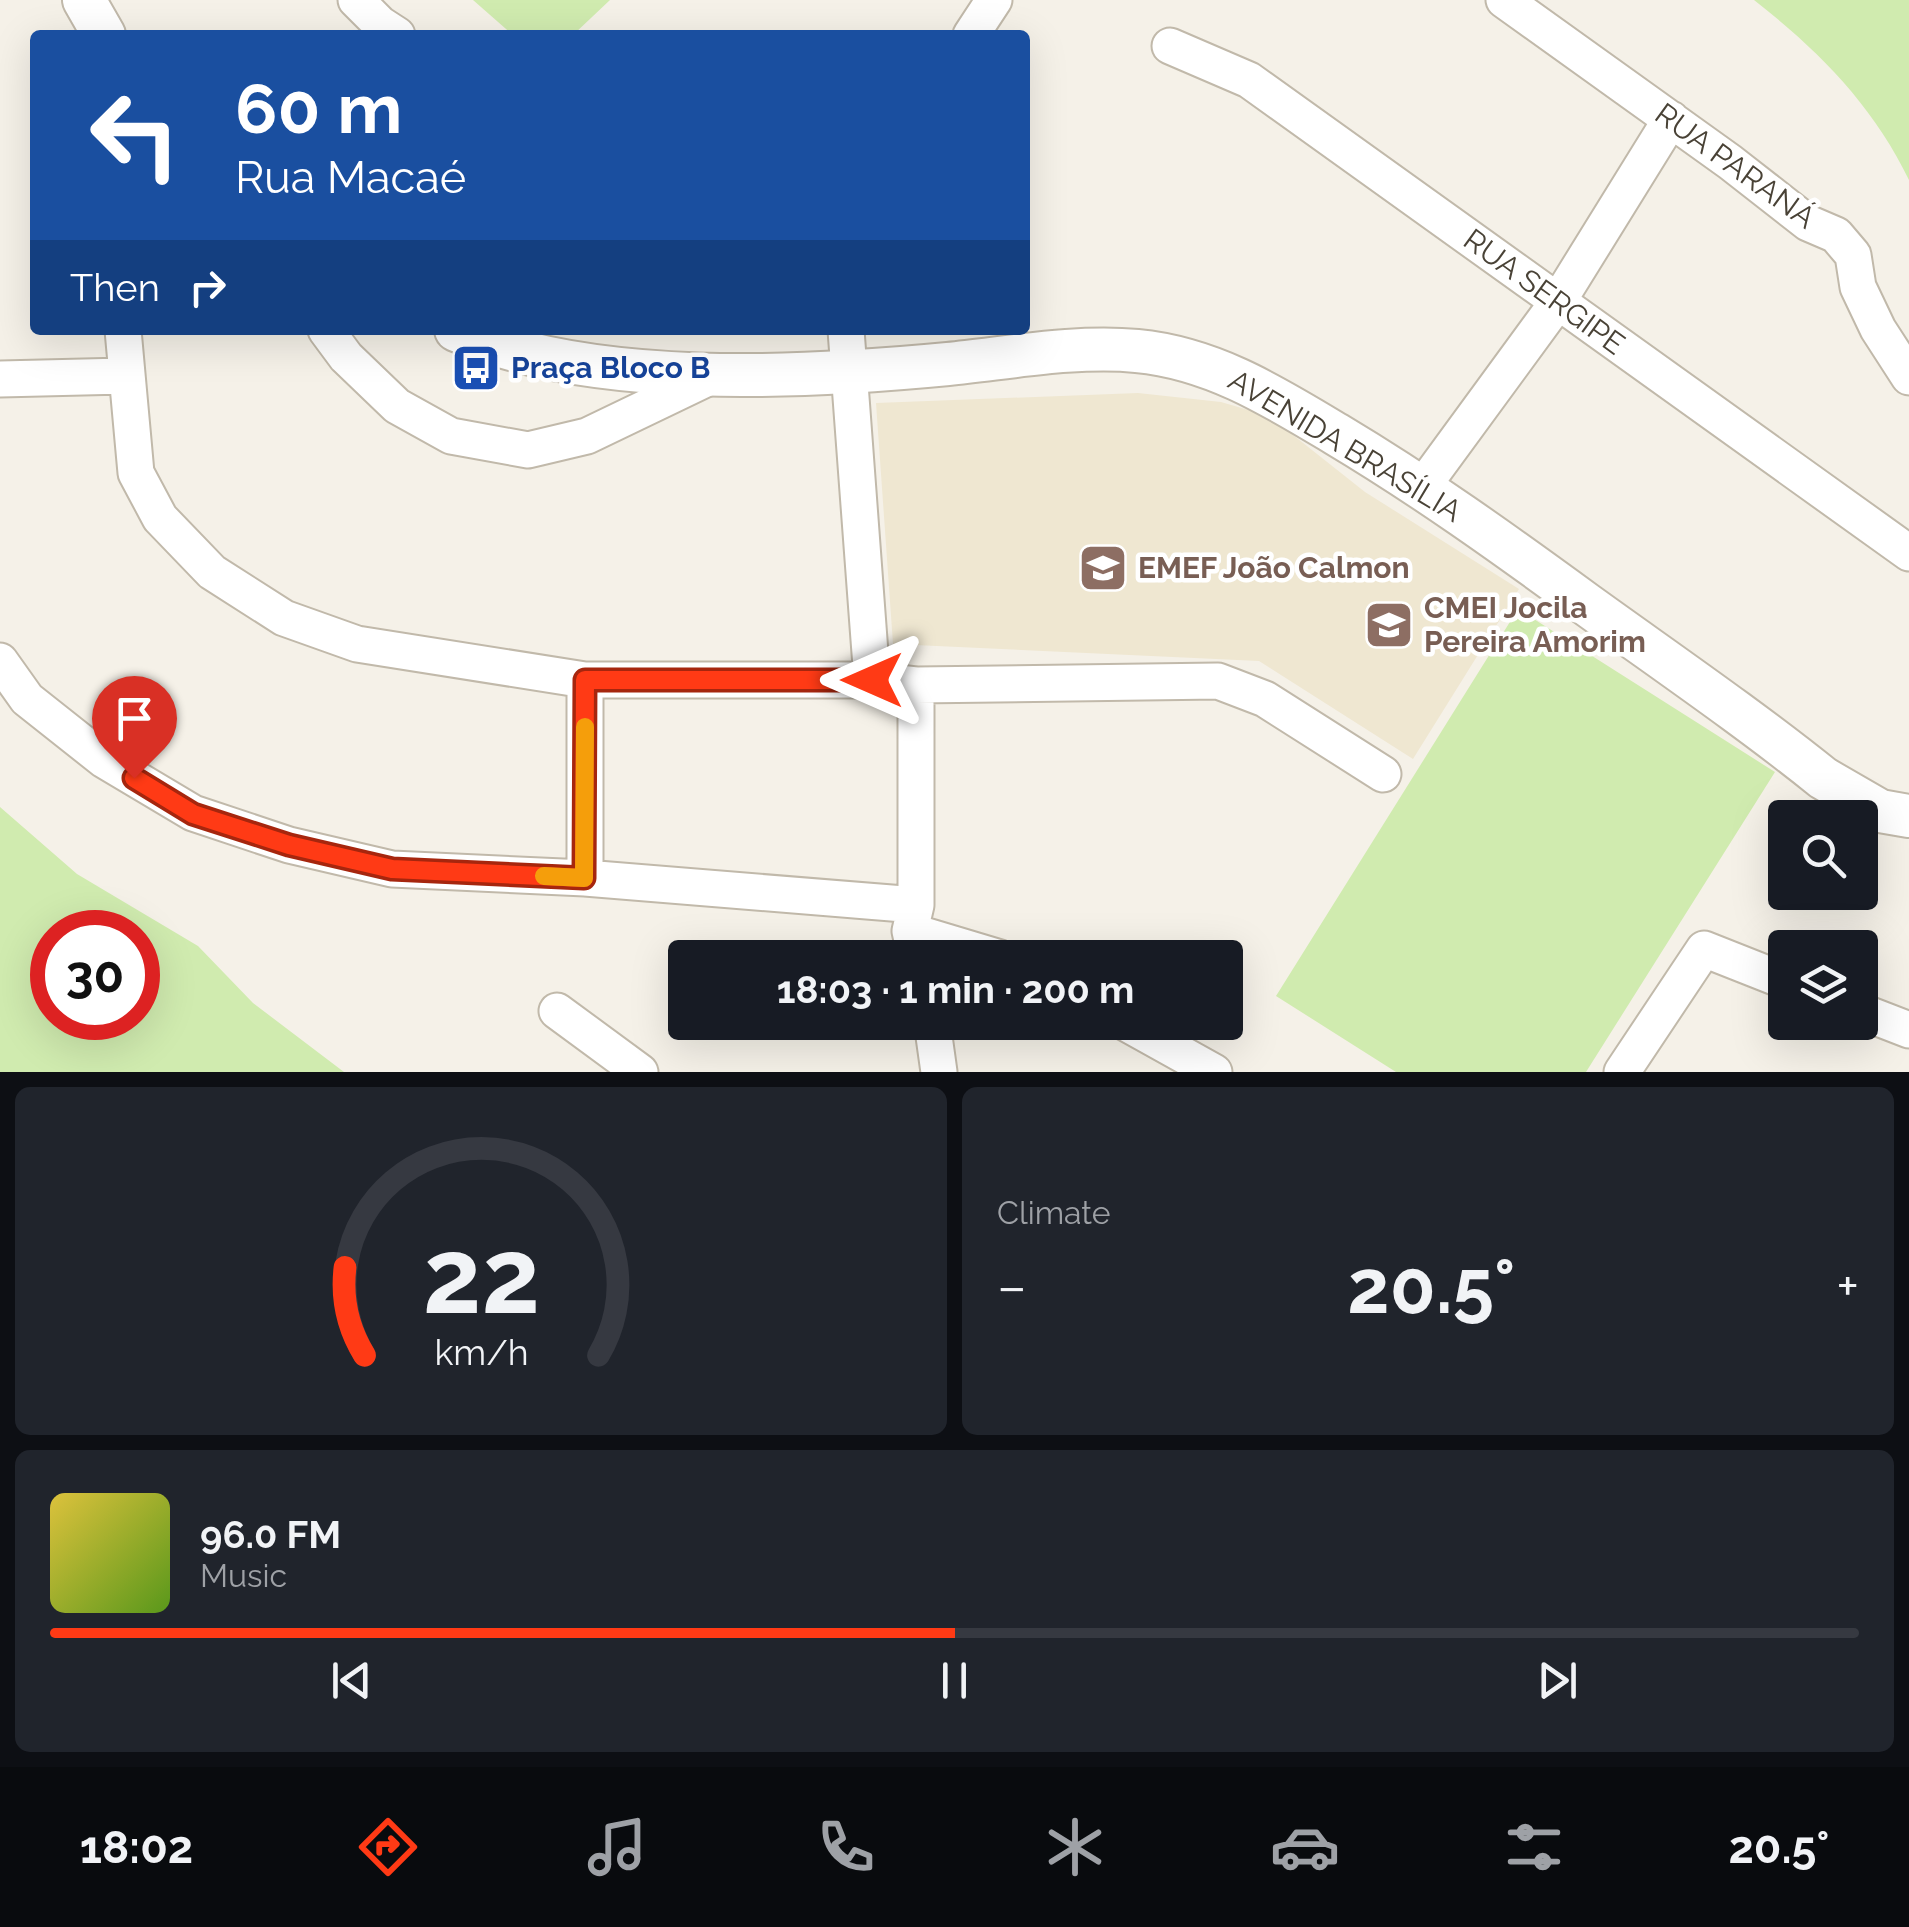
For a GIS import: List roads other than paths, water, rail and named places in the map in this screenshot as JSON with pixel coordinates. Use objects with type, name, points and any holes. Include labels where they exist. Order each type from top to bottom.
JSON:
[{"type":"street","points":[[356,0],[389,30]]},
{"type":"street","points":[[974,30],[994,0]]},
{"type":"street","name":"RUA PARANÁ","points":[[1504,0],[1672,119],[1808,223],[1836,235],[1854,255],[1858,287],[1878,329],[1909,377]]},
{"type":"street","name":"RUA SERGIPE","points":[[1170,46],[1250,80],[1909,553]]},
{"type":"street","points":[[1423,486],[1557,303],[1672,119]]},
{"type":"street","points":[[122,335],[136,472],[160,518],[212,572],[284,618],[357,644],[585,680],[872,680],[916,685],[1218,681],[1264,698],[1383,774]]},
{"type":"street","points":[[330,335],[346,357],[397,406],[451,436],[528,450],[587,436],[716,374]]},
{"type":"street","name":"AVENIDA BRASÍLIA","points":[[468,335],[496,347],[592,365],[716,374],[849,373],[1134,350],[1193,360],[1258,387],[1423,486],[1823,778],[1880,811],[1909,816]]},
{"type":"street","points":[[846,335],[872,680]]},
{"type":"street","points":[[0,379],[125,376]]},
{"type":"street","points":[[0,660],[27,698],[88,748],[193,814],[289,845],[392,869],[584,878],[914,931],[943,940]]},
{"type":"street","points":[[584,878],[585,680]]},
{"type":"street","points":[[914,931],[916,685]]},
{"type":"street","points":[[1622,1072],[1704,949],[1768,974]]},
{"type":"street","points":[[558,1011],[640,1072]]},
{"type":"street","points":[[1878,1017],[1909,1030]]},
{"type":"street","points":[[935,1040],[940,1072]]},
{"type":"street","points":[[1156,1040],[1214,1072]]},
{"type":"place","name":"Praça Bloco B","points":[[476,368]]},
{"type":"place","name":"EMEF João Calmon","points":[[1103,568]]},
{"type":"place","name":"CMEI Jocila Pereira Amorim","points":[[1389,625]]}]
